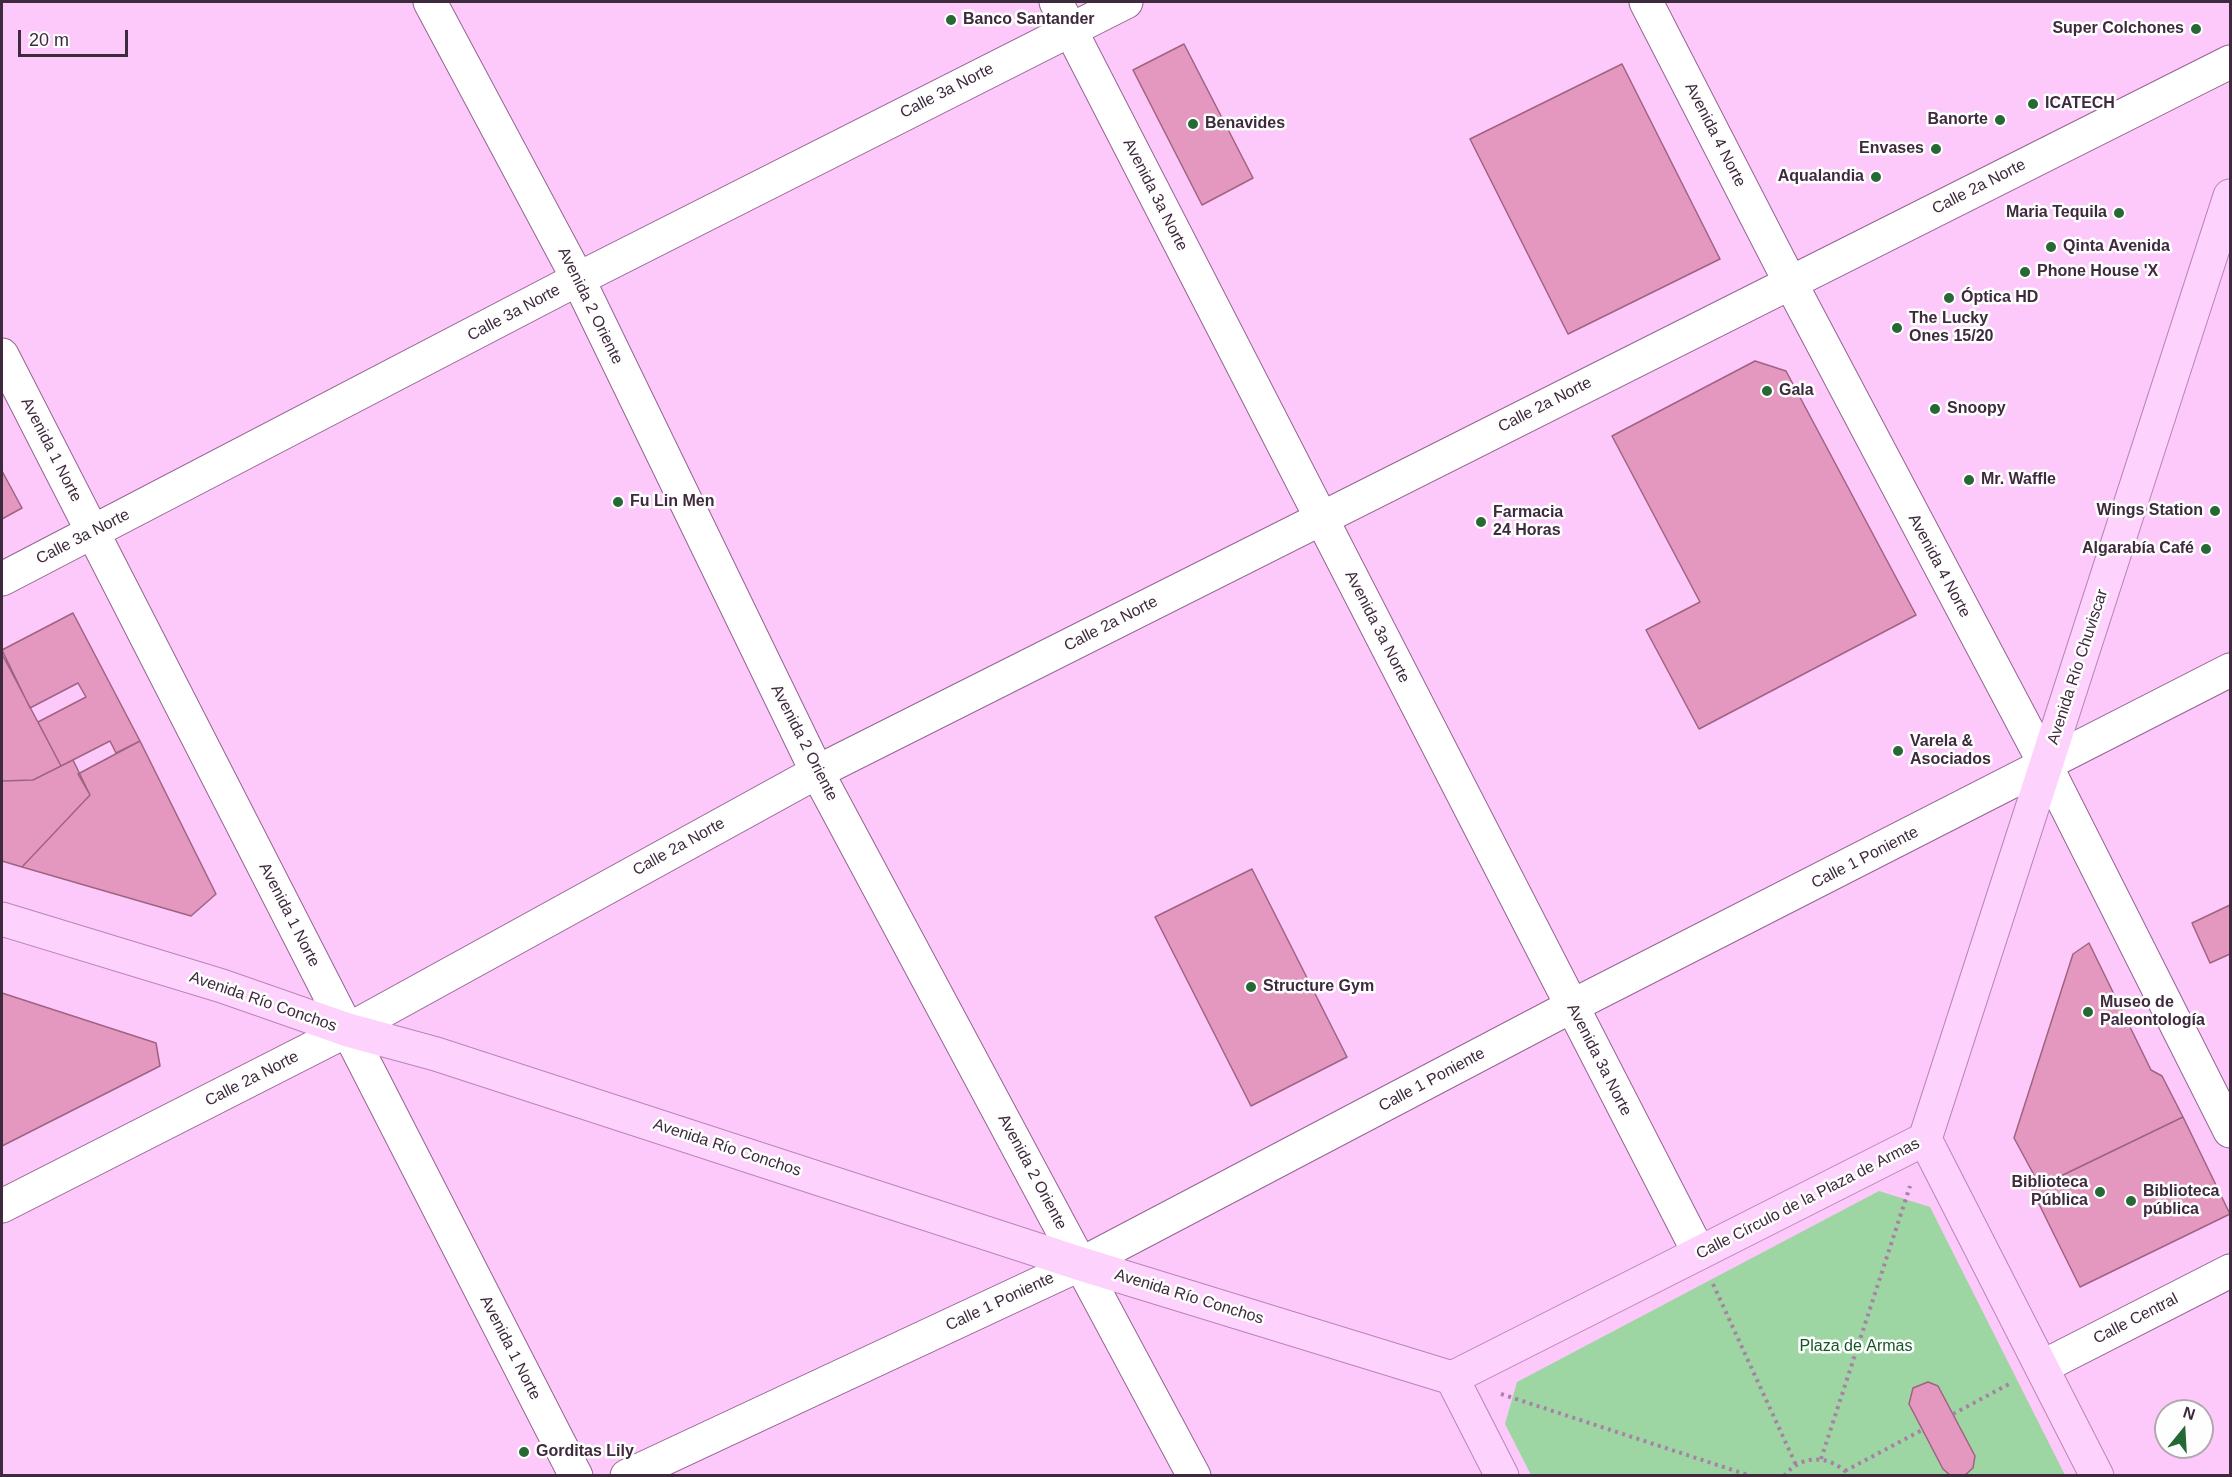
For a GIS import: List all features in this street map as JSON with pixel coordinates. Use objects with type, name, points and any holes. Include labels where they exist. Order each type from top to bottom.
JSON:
[{"type":"main road","name":"Avenida Río Chuviscar","points":[[1925,1139],[2230,196]]},
{"type":"main road","name":"Avenida Río Conchos","points":[[2,919],[222,986],[348,1030],[436,1053],[1081,1264],[1452,1378]]},
{"type":"main road","name":"Calle Círculo de la Plaza de Armas","points":[[1452,1378],[1925,1139],[2097,1476]]},
{"type":"main road","points":[[1452,1378],[1502,1476]]},
{"type":"street","name":"Avenida 2 Oriente","points":[[430,2],[578,279],[817,772],[1194,1476]]},
{"type":"street","name":"Calle 3a Norte","points":[[2,579],[578,279],[1063,15],[1126,2]]},
{"type":"street","name":"Avenida 4 Norte","points":[[1647,2],[1790,282],[2046,766],[2230,1131]]},
{"type":"street","name":"Avenida 3a Norte","points":[[1063,15],[1699,1253]]},
{"type":"street","name":"Calle 2a Norte","points":[[2,1206],[348,1030],[817,772],[2230,62]]},
{"type":"street","name":"Avenida 1 Norte","points":[[2,355],[576,1476]]},
{"type":"street","name":"Calle 1 Poniente","points":[[627,1476],[1081,1264],[1572,1006],[2046,766],[2230,670]]},
{"type":"street","name":"Calle Central","points":[[2042,1367],[2230,1271]]},
{"type":"path","points":[[1821,1459],[1925,1139]]},
{"type":"path","points":[[1699,1253],[1796,1465]]},
{"type":"path","points":[[1953,1414],[2042,1367]]},
{"type":"path","points":[[1452,1378],[1750,1476]]},
{"type":"path","points":[[1845,1471],[1923,1430]]},
{"type":"path","points":[[1784,1476],[1803,1461],[1821,1459],[1837,1464],[1850,1476]]},
{"type":"green space","name":"Plaza de Armas","points":[[1879,1191],[1930,1207],[2065,1475],[1531,1475],[1505,1424],[1517,1382]]},
{"type":"building","name":"Benavides","points":[[1184,44],[1253,178],[1202,205],[1133,70]]},
{"type":"building","points":[[1622,64],[1720,259],[1568,334],[1470,139]]},
{"type":"building","points":[[1755,361],[1786,371],[1916,615],[1699,729],[1646,630],[1700,602],[1612,436]]},
{"type":"building","points":[[2,471],[22,508],[2,519]]},
{"type":"building","points":[[73,613],[140,741],[116,753],[110,741],[61,766],[38,722],[86,697],[78,683],[30,708],[2,650]]},
{"type":"building","points":[[2,654],[61,766],[33,780],[2,781]]},
{"type":"building","points":[[140,741],[216,894],[191,916],[22,867],[90,795],[78,774]]},
{"type":"building","points":[[73,760],[90,795],[22,867],[2,861],[2,781],[33,780]]},
{"type":"building","name":"Structure Gym","points":[[1252,869],[1347,1057],[1251,1106],[1155,917]]},
{"type":"building","points":[[2230,905],[2230,954],[2210,963],[2192,923]]},
{"type":"building","name":"Museo de Paleontología","points":[[2089,943],[2151,1070],[2162,1076],[2183,1117],[2040,1186],[2014,1138],[2073,954]]},
{"type":"building","points":[[2,993],[156,1043],[160,1066],[2,1146]]},
{"type":"building","name":"Biblioteca pública","points":[[2183,1117],[2230,1214],[2080,1287],[2032,1190]]},
{"type":"building","points":[[1928,1382],[1938,1386],[1975,1456],[1973,1468],[1964,1476],[1951,1476],[1943,1469],[1909,1404],[1913,1388]]},
{"type":"place","name":"Banco Santander","points":[[951,20]]},
{"type":"place","name":"Super Colchones","points":[[2196,29]]},
{"type":"place","name":"ICATECH","points":[[2033,104]]},
{"type":"place","name":"Banorte","points":[[2000,120]]},
{"type":"place","name":"Benavides","points":[[1193,124]]},
{"type":"place","name":"Envases","points":[[1936,149]]},
{"type":"place","name":"Aqualandia","points":[[1876,177]]},
{"type":"place","name":"Maria Tequila","points":[[2119,213]]},
{"type":"place","name":"Qinta Avenida","points":[[2051,247]]},
{"type":"place","name":"Phone House 'X","points":[[2025,272]]},
{"type":"place","name":"Óptica HD","points":[[1949,298]]},
{"type":"place","name":"The Lucky Ones 15/20","points":[[1897,328]]},
{"type":"place","name":"Gala","points":[[1767,391]]},
{"type":"place","name":"Snoopy","points":[[1935,409]]},
{"type":"place","name":"Mr. Waffle","points":[[1969,480]]},
{"type":"place","name":"Fu Lin Men","points":[[618,502]]},
{"type":"place","name":"Wings Station","points":[[2215,511]]},
{"type":"place","name":"Farmacia 24 Horas","points":[[1481,522]]},
{"type":"place","name":"Algarabía Café","points":[[2206,549]]},
{"type":"place","name":"Varela & Asociados","points":[[1898,751]]},
{"type":"place","name":"Structure Gym","points":[[1251,987]]},
{"type":"place","name":"Museo de Paleontología","points":[[2088,1012]]},
{"type":"place","name":"Biblioteca Pública","points":[[2100,1192]]},
{"type":"place","name":"Biblioteca pública","points":[[2131,1201]]},
{"type":"place","name":"Gorditas Lily","points":[[524,1452]]}]
